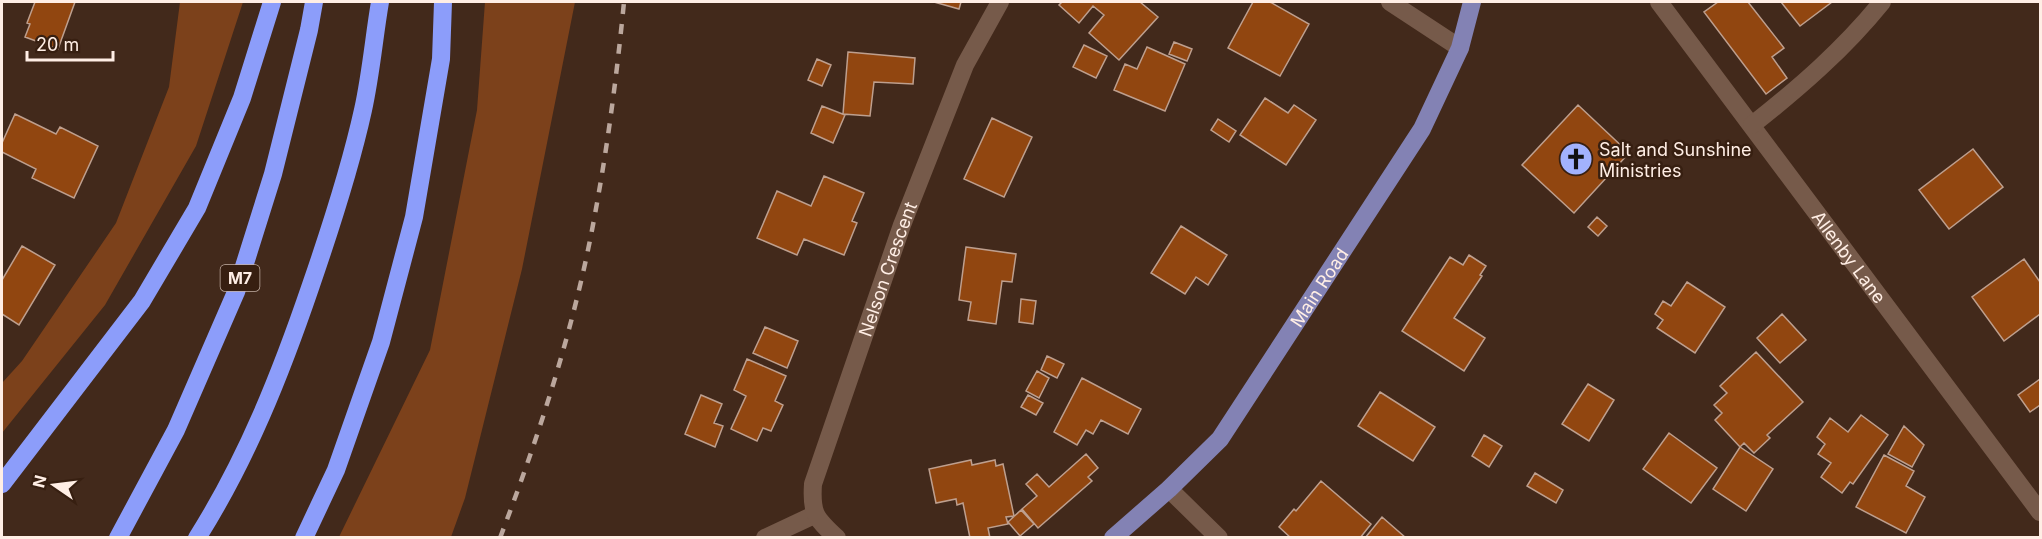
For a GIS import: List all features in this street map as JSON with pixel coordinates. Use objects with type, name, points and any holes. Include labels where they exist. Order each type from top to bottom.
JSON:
[{"type":"highway","points":[[2,484],[142,301],[198,208],[242,98],[272,2]]},
{"type":"highway","name":"M7","points":[[118,537],[176,430],[236,292],[273,174],[314,2]]},
{"type":"highway","points":[[197,537],[216,507],[261,419],[299,321],[334,220],[364,108],[380,2]]},
{"type":"highway","points":[[304,537],[336,470],[381,342],[414,217],[441,59],[443,2]]},
{"type":"main road","name":"Main Road","points":[[1113,537],[1169,489],[1220,439],[1422,129],[1460,48],[1472,2]]},
{"type":"street","name":"Nelson Crescent","points":[[814,515],[813,484],[902,225],[965,65],[1000,2]]},
{"type":"street","points":[[1390,2],[1460,48]]},
{"type":"street","name":"Allenby Lane","points":[[1659,2],[2040,512]]},
{"type":"street","points":[[1752,125],[1810,78],[1858,31],[1882,2]]},
{"type":"street","points":[[1169,489],[1219,537]]},
{"type":"street","points":[[765,537],[814,515],[834,537]]},
{"type":"shaded area","points":[[180,2],[243,2],[196,146],[105,305],[2,433],[2,383],[22,361],[116,223],[169,87]]},
{"type":"shaded area","points":[[485,2],[575,2],[522,269],[465,498],[451,537],[339,537],[430,350],[477,110]]},
{"type":"building","points":[[35,2],[75,2],[58,49],[25,37],[30,24],[27,23]]},
{"type":"building","points":[[934,2],[961,2],[959,9]]},
{"type":"building","points":[[1062,2],[1140,2],[1158,17],[1119,60],[1089,33],[1104,15],[1093,6],[1079,23],[1059,5]]},
{"type":"building","points":[[1253,2],[1270,2],[1309,24],[1280,76],[1228,48]]},
{"type":"building","points":[[1718,2],[1748,2],[1784,48],[1772,57],[1787,78],[1766,94],[1704,12]]},
{"type":"building","points":[[1781,2],[1832,2],[1800,26]]},
{"type":"building","points":[[1174,42],[1192,49],[1187,61],[1169,54]]},
{"type":"building","points":[[1084,45],[1107,56],[1096,78],[1073,67]]},
{"type":"building","points":[[1147,47],[1185,64],[1165,111],[1114,90],[1125,64],[1137,69]]},
{"type":"building","points":[[848,52],[915,58],[913,84],[874,82],[870,116],[843,114]]},
{"type":"building","points":[[817,59],[831,65],[822,86],[808,80]]},
{"type":"building","points":[[1265,98],[1288,113],[1294,105],[1316,120],[1286,165],[1240,135]]},
{"type":"building","name":"Salt and Sunshine Ministries","points":[[1578,105],[1629,153],[1574,213],[1522,165]]},
{"type":"building","points":[[822,106],[845,115],[833,143],[811,133]]},
{"type":"building","points":[[15,114],[56,134],[60,127],[98,146],[74,198],[32,178],[36,169],[2,152],[2,143]]},
{"type":"building","points":[[992,118],[1032,137],[1004,197],[964,179]]},
{"type":"building","points":[[1218,119],[1236,131],[1229,142],[1211,130]]},
{"type":"building","points":[[1973,149],[2003,187],[1949,229],[1919,190]]},
{"type":"building","points":[[824,176],[864,193],[852,221],[857,223],[844,255],[804,239],[797,255],[757,238],[777,191],[811,206]]},
{"type":"building","points":[[1597,217],[1607,226],[1598,236],[1588,227]]},
{"type":"building","points":[[1181,226],[1227,255],[1208,285],[1196,277],[1185,294],[1151,273]]},
{"type":"building","points":[[22,246],[55,265],[19,325],[2,314],[2,280]]},
{"type":"building","points":[[966,247],[1016,254],[1012,282],[1002,281],[996,324],[968,320],[971,302],[959,300]]},
{"type":"building","points":[[1469,255],[1486,266],[1480,275],[1482,276],[1454,318],[1485,338],[1464,371],[1402,331],[1450,257],[1463,265]]},
{"type":"building","points":[[2024,259],[2040,282],[2040,314],[2004,341],[1972,297]]},
{"type":"building","points":[[1687,282],[1725,307],[1695,353],[1657,328],[1663,320],[1655,314],[1663,301],[1671,306]]},
{"type":"building","points":[[1021,299],[1036,301],[1033,324],[1019,322]]},
{"type":"building","points":[[1782,314],[1806,340],[1780,363],[1757,338]]},
{"type":"building","points":[[765,327],[798,341],[787,368],[753,353]]},
{"type":"building","points":[[1756,352],[1803,402],[1767,435],[1770,438],[1754,453],[1744,443],[1740,447],[1715,420],[1722,413],[1714,405],[1727,393],[1720,386]]},
{"type":"building","points":[[1047,356],[1064,364],[1057,378],[1041,370]]},
{"type":"building","points":[[747,359],[786,376],[775,401],[783,405],[771,431],[763,428],[757,441],[731,429],[746,396],[734,390]]},
{"type":"building","points":[[1037,371],[1049,378],[1039,398],[1026,391]]},
{"type":"building","points":[[1082,378],[1141,409],[1128,434],[1101,420],[1093,434],[1086,430],[1077,445],[1054,432]]},
{"type":"building","points":[[2040,379],[2040,405],[2030,412],[2018,395]]},
{"type":"building","points":[[1588,384],[1614,400],[1589,441],[1562,424]]},
{"type":"building","points":[[1380,392],[1435,427],[1413,461],[1358,426]]},
{"type":"building","points":[[701,395],[722,404],[714,423],[723,426],[715,447],[685,434]]},
{"type":"building","points":[[1028,395],[1043,403],[1036,415],[1021,407]]},
{"type":"building","points":[[1861,415],[1888,435],[1853,484],[1850,482],[1842,493],[1821,477],[1831,463],[1818,454],[1825,444],[1817,437],[1830,418],[1848,432]]},
{"type":"building","points":[[1904,426],[1924,445],[1912,467],[1888,454]]},
{"type":"building","points":[[1669,433],[1717,468],[1691,503],[1643,469]]},
{"type":"building","points":[[1484,435],[1502,446],[1489,467],[1472,456]]},
{"type":"building","points":[[1740,447],[1773,469],[1746,511],[1713,489]]},
{"type":"building","points":[[1086,454],[1098,468],[1088,477],[1092,481],[1038,528],[1022,509],[1037,496],[1026,484],[1037,474],[1049,487]]},
{"type":"building","points":[[1884,455],[1914,471],[1906,486],[1925,497],[1906,533],[1856,507]]},
{"type":"building","points":[[971,460],[972,465],[995,460],[996,466],[1003,464],[1014,516],[1006,517],[1008,524],[988,528],[990,538],[970,538],[963,503],[957,505],[956,499],[936,503],[929,469]]},
{"type":"building","points":[[1535,473],[1563,490],[1556,503],[1527,486]]},
{"type":"building","points":[[1321,481],[1371,524],[1360,538],[1291,538],[1279,527]]},
{"type":"building","points":[[1021,510],[1034,524],[1020,536],[1008,522]]},
{"type":"building","points":[[1382,517],[1406,538],[1365,538]]},
{"type":"railway","points":[[500,538],[555,378],[587,255],[604,161],[624,2]]},
{"type":"place","name":"Salt and Sunshine Ministries","points":[[1576,159]]}]
